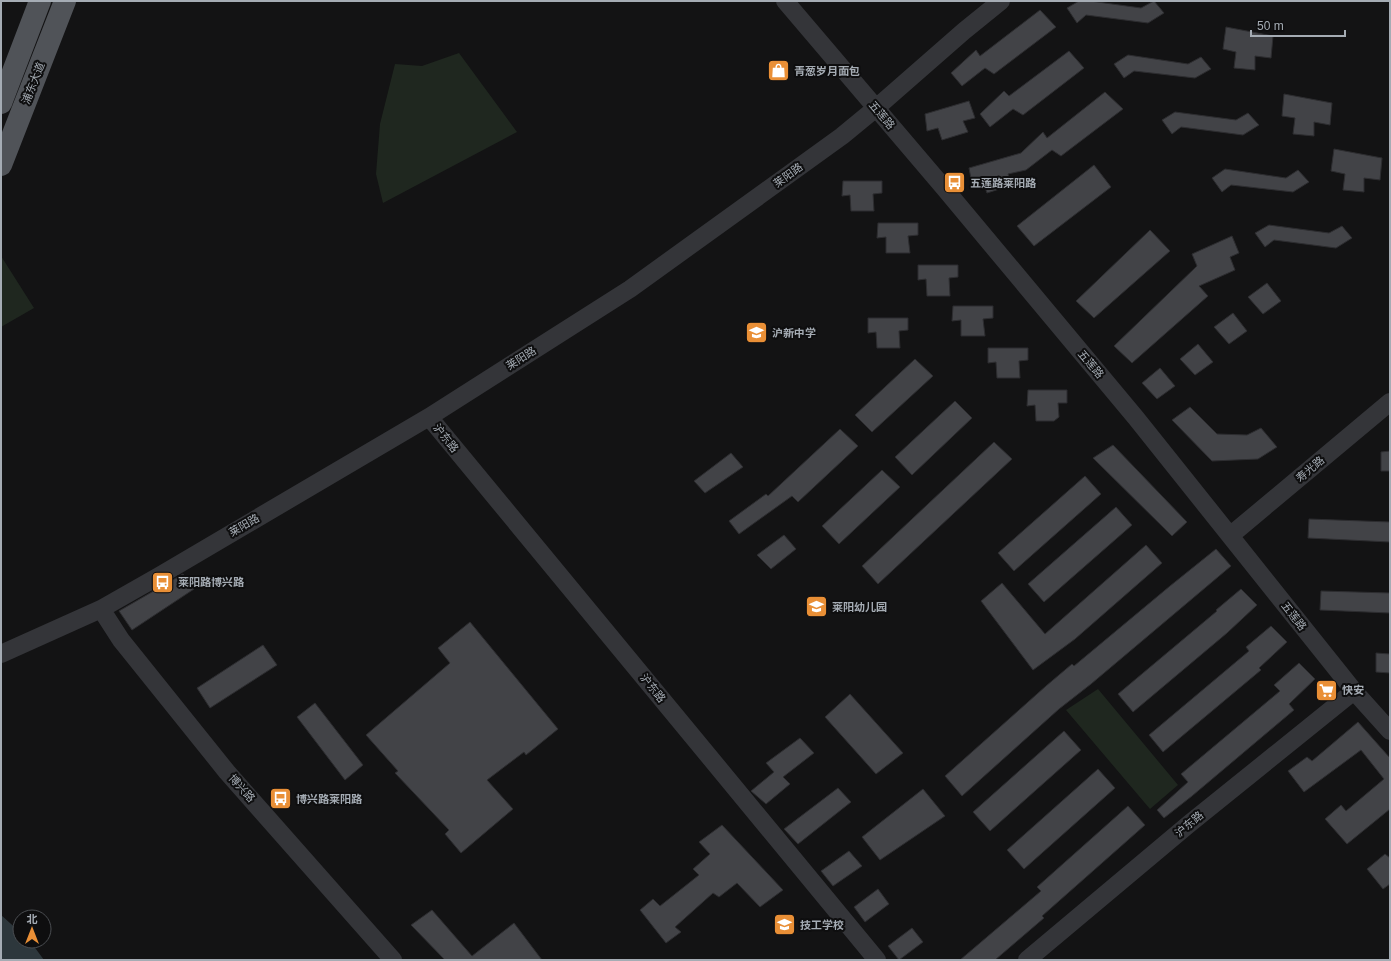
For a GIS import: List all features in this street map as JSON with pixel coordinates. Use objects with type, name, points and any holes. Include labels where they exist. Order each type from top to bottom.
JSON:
[{"type":"main road","name":"浦东大道","points":[[1,104],[40,1]]},
{"type":"main road","name":"浦东大道","points":[[1,165],[65,1]]},
{"type":"street","name":"五莲路","points":[[785,1],[1136,418],[1354,691],[1390,731]]},
{"type":"street","name":"莱阳路","points":[[1,654],[101,609],[429,417],[630,289],[842,136],[1001,1]]},
{"type":"street","name":"寿光路","points":[[1231,536],[1390,402]]},
{"type":"street","name":"沪东路","points":[[429,417],[877,960]]},
{"type":"street","name":"博兴路","points":[[101,609],[125,646],[227,772],[393,960]]},
{"type":"street","name":"沪东路","points":[[1027,960],[1189,824],[1354,691]]},
{"type":"shaded area","points":[[459,53],[517,132],[383,203],[376,174],[380,124],[395,64],[422,66]]},
{"type":"shaded area","points":[[1,256],[34,308],[1,327]]},
{"type":"shaded area","points":[[1098,689],[1178,785],[1150,809],[1066,710]]},
{"type":"shaded area","points":[[1,915],[12,925],[12,949],[36,949],[44,960],[1,960]]},
{"type":"building","points":[[1079,1],[1090,1],[1141,8],[1154,1],[1164,13],[1148,23],[1086,15],[1077,23],[1067,8]]},
{"type":"building","points":[[1040,10],[1056,27],[994,74],[985,68],[962,86],[951,73],[976,50],[980,56]]},
{"type":"building","points":[[1226,27],[1273,36],[1271,58],[1255,56],[1255,70],[1234,68],[1236,52],[1223,49]]},
{"type":"building","points":[[1069,51],[1084,68],[1023,115],[1013,109],[990,127],[980,114],[1004,91],[1009,96]]},
{"type":"building","points":[[1128,55],[1188,64],[1201,57],[1211,69],[1195,78],[1134,71],[1124,78],[1114,64]]},
{"type":"building","points":[[1105,92],[1123,109],[1061,156],[1052,150],[1026,170],[1008,174],[1012,185],[987,193],[983,182],[972,184],[969,168],[1021,153],[1043,132],[1047,138]]},
{"type":"building","points":[[1284,94],[1332,103],[1330,125],[1314,122],[1314,136],[1293,134],[1295,118],[1282,116]]},
{"type":"building","points":[[969,101],[975,118],[963,121],[968,132],[942,140],[938,128],[927,131],[925,114]]},
{"type":"building","points":[[1175,112],[1236,120],[1248,113],[1259,125],[1243,135],[1181,127],[1172,134],[1162,120]]},
{"type":"building","points":[[1334,149],[1382,158],[1380,180],[1364,178],[1364,192],[1343,190],[1345,174],[1331,171]]},
{"type":"building","points":[[1094,165],[1111,187],[1034,246],[1017,226]]},
{"type":"building","points":[[1225,169],[1286,178],[1298,170],[1309,182],[1293,192],[1231,185],[1222,192],[1212,178]]},
{"type":"building","points":[[843,181],[882,181],[882,193],[873,194],[874,211],[851,211],[850,195],[842,196]]},
{"type":"building","points":[[878,223],[918,223],[918,235],[908,236],[910,253],[886,253],[886,237],[877,238]]},
{"type":"building","points":[[1269,225],[1329,233],[1342,226],[1352,238],[1336,248],[1274,240],[1265,247],[1255,233]]},
{"type":"building","points":[[1150,230],[1170,251],[1094,318],[1076,301]]},
{"type":"building","points":[[1232,236],[1239,253],[1230,257],[1235,270],[1199,286],[1208,296],[1132,363],[1114,346],[1197,266],[1192,254]]},
{"type":"building","points":[[918,265],[958,265],[958,277],[949,278],[950,296],[927,296],[926,279],[918,280]]},
{"type":"building","points":[[1267,283],[1281,301],[1263,314],[1248,297]]},
{"type":"building","points":[[953,306],[993,306],[993,318],[983,319],[985,336],[961,336],[961,320],[952,321]]},
{"type":"building","points":[[1233,313],[1247,331],[1229,344],[1214,327]]},
{"type":"building","points":[[868,318],[908,318],[908,330],[899,331],[900,348],[877,348],[876,332],[868,333]]},
{"type":"building","points":[[1198,344],[1213,362],[1195,375],[1180,359]]},
{"type":"building","points":[[988,348],[1028,348],[1028,360],[1019,361],[1020,378],[997,378],[996,362],[988,363]]},
{"type":"building","points":[[915,359],[933,376],[872,432],[855,415]]},
{"type":"building","points":[[1160,368],[1175,386],[1157,399],[1142,383]]},
{"type":"building","points":[[1028,390],[1067,390],[1067,403],[1058,403],[1059,417],[1054,421],[1036,421],[1035,405],[1027,406]]},
{"type":"building","points":[[955,401],[972,418],[912,475],[895,457]]},
{"type":"building","points":[[1190,407],[1217,434],[1247,435],[1261,428],[1277,447],[1258,459],[1212,461],[1172,420]]},
{"type":"building","points":[[840,429],[858,446],[798,502],[792,496],[739,534],[729,521],[766,494],[768,496]]},
{"type":"building","points":[[994,442],[1012,459],[878,584],[862,566]]},
{"type":"building","points":[[1113,445],[1187,522],[1172,536],[1093,458]]},
{"type":"building","points":[[1390,451],[1390,471],[1381,471],[1381,452]]},
{"type":"building","points":[[731,453],[743,467],[705,493],[694,481]]},
{"type":"building","points":[[882,470],[900,487],[839,544],[822,526]]},
{"type":"building","points":[[1085,476],[1101,494],[1014,571],[998,553]]},
{"type":"building","points":[[1116,507],[1132,525],[1044,602],[1028,584]]},
{"type":"building","points":[[1309,519],[1390,522],[1390,542],[1308,538]]},
{"type":"building","points":[[784,535],[796,549],[771,569],[757,555]]},
{"type":"building","points":[[1146,545],[1162,563],[1075,639],[1033,670],[981,601],[1002,583],[1045,634]]},
{"type":"building","points":[[1216,549],[1231,566],[1091,684],[1059,709],[962,796],[945,776],[1072,664],[1074,666]]},
{"type":"building","points":[[183,574],[194,589],[132,630],[119,611]]},
{"type":"building","points":[[1241,589],[1257,605],[1227,633],[1133,712],[1118,694]]},
{"type":"building","points":[[1321,591],[1390,593],[1390,613],[1320,610]]},
{"type":"building","points":[[470,622],[558,729],[526,755],[524,752],[487,780],[513,809],[461,853],[445,834],[449,830],[395,773],[398,771],[366,735],[450,663],[438,648]]},
{"type":"building","points":[[1271,626],[1287,642],[1259,668],[1261,670],[1163,752],[1149,735],[1249,651],[1246,647]]},
{"type":"building","points":[[263,645],[277,665],[210,708],[197,688]]},
{"type":"building","points":[[1376,653],[1390,654],[1390,673],[1376,672]]},
{"type":"building","points":[[1299,663],[1315,679],[1289,704],[1294,710],[1164,818],[1157,810],[1188,782],[1181,774],[1280,691],[1274,685]]},
{"type":"building","points":[[850,694],[903,753],[876,774],[825,717]]},
{"type":"building","points":[[315,703],[363,765],[345,780],[297,717]]},
{"type":"building","points":[[1358,722],[1390,758],[1390,809],[1347,844],[1325,819],[1341,805],[1346,811],[1384,779],[1361,750],[1304,792],[1288,771],[1307,757],[1312,761]]},
{"type":"building","points":[[1064,731],[1081,750],[990,831],[973,812]]},
{"type":"building","points":[[800,738],[814,753],[783,777],[790,784],[766,804],[751,791],[774,772],[766,763]]},
{"type":"building","points":[[1098,769],[1115,788],[1024,869],[1007,850]]},
{"type":"building","points":[[838,788],[851,802],[798,844],[784,829]]},
{"type":"building","points":[[923,789],[945,816],[880,860],[862,837]]},
{"type":"building","points":[[1128,806],[1145,825],[1042,916],[1044,918],[995,960],[960,960],[1041,891],[1037,887]]},
{"type":"building","points":[[722,825],[783,890],[760,907],[737,883],[719,897],[713,893],[675,927],[681,932],[666,943],[640,910],[653,899],[660,906],[699,875],[693,869],[710,854],[699,842]]},
{"type":"building","points":[[849,851],[862,866],[833,886],[821,871]]},
{"type":"building","points":[[1385,854],[1390,858],[1390,884],[1383,889],[1367,869]]},
{"type":"building","points":[[878,889],[889,904],[865,922],[854,907]]},
{"type":"building","points":[[432,910],[472,956],[514,923],[542,960],[445,960],[411,925]]},
{"type":"building","points":[[912,928],[923,942],[899,960],[888,946]]},
{"type":"place","name":"青葱岁月面包","points":[[779,71]]},
{"type":"place","name":"五莲路莱阳路","points":[[955,183]]},
{"type":"place","name":"沪新中学","points":[[756,333]]},
{"type":"place","name":"莱阳路博兴路","points":[[163,582]]},
{"type":"place","name":"莱阳幼儿园","points":[[816,607]]},
{"type":"place","name":"快安","points":[[1327,690]]},
{"type":"place","name":"博兴路莱阳路","points":[[280,799]]},
{"type":"place","name":"技工学校","points":[[784,925]]}]
